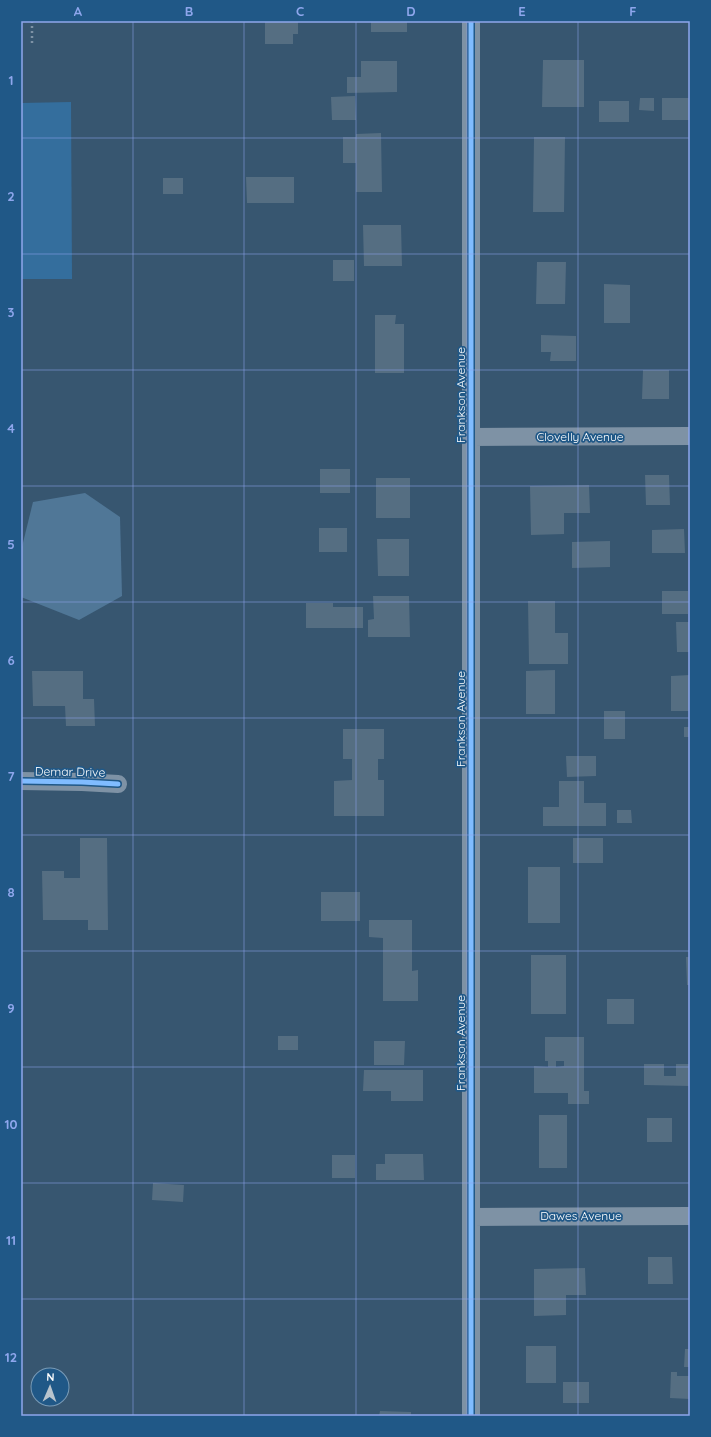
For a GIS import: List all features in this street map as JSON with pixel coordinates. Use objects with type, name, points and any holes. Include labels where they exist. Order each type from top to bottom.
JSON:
[{"type":"street","name":"Frankson Avenue","points":[[471,21],[471,1416]]},
{"type":"street","name":"Clovelly Avenue","points":[[471,437],[690,436]]},
{"type":"street","name":"Demar Drive","points":[[21,782],[82,782],[118,784]]},
{"type":"street","name":"Dawes Avenue","points":[[471,1217],[690,1216]]},
{"type":"path","points":[[32,21],[32,43]]},
{"type":"shaded area","points":[[71,102],[72,279],[21,279],[21,103]]},
{"type":"shaded area","points":[[85,493],[120,517],[122,596],[79,620],[21,597],[21,551],[33,502]]},
{"type":"building","points":[[265,21],[298,21],[298,34],[293,34],[293,44],[265,44]]},
{"type":"building","points":[[371,21],[407,21],[407,32],[371,32]]},
{"type":"building","points":[[543,60],[584,60],[584,107],[542,107]]},
{"type":"building","points":[[361,61],[397,61],[397,92],[347,93],[347,77],[361,77]]},
{"type":"building","points":[[355,96],[356,120],[332,120],[331,97]]},
{"type":"building","points":[[640,98],[654,98],[654,111],[639,110]]},
{"type":"building","points":[[662,98],[689,98],[689,120],[662,120]]},
{"type":"building","points":[[599,101],[629,101],[629,122],[599,122]]},
{"type":"building","points":[[381,133],[382,192],[356,192],[356,163],[343,163],[343,137],[356,137],[356,134]]},
{"type":"building","points":[[534,137],[565,137],[564,212],[533,212]]},
{"type":"building","points":[[246,177],[294,177],[294,203],[247,203]]},
{"type":"building","points":[[163,178],[183,178],[183,194],[163,194]]},
{"type":"building","points":[[363,225],[401,225],[402,266],[364,266]]},
{"type":"building","points":[[333,260],[354,260],[354,281],[333,281]]},
{"type":"building","points":[[537,262],[566,262],[565,304],[536,304]]},
{"type":"building","points":[[604,284],[630,285],[630,323],[604,323]]},
{"type":"building","points":[[375,315],[396,315],[395,324],[404,324],[404,373],[375,373]]},
{"type":"building","points":[[541,335],[576,336],[576,361],[550,361],[551,352],[541,352]]},
{"type":"building","points":[[643,370],[669,370],[669,399],[642,399]]},
{"type":"building","points":[[320,469],[350,469],[350,493],[320,493]]},
{"type":"building","points":[[645,475],[669,475],[670,505],[646,505]]},
{"type":"building","points":[[376,478],[410,478],[410,518],[376,518]]},
{"type":"building","points":[[589,485],[590,513],[564,513],[564,534],[531,535],[530,486]]},
{"type":"building","points":[[319,528],[347,528],[347,552],[319,552]]},
{"type":"building","points":[[684,529],[685,553],[652,553],[652,530]]},
{"type":"building","points":[[377,539],[409,539],[409,576],[378,576]]},
{"type":"building","points":[[610,541],[610,567],[572,568],[572,542]]},
{"type":"building","points":[[662,591],[688,591],[688,614],[662,614]]},
{"type":"building","points":[[373,596],[409,596],[410,637],[368,637],[368,620],[374,619]]},
{"type":"building","points":[[528,601],[555,601],[555,633],[568,633],[568,664],[529,664]]},
{"type":"building","points":[[306,603],[333,603],[333,607],[363,607],[363,628],[306,628]]},
{"type":"building","points":[[676,622],[690,622],[690,652],[677,652]]},
{"type":"building","points":[[555,670],[555,714],[526,714],[526,671]]},
{"type":"building","points":[[32,671],[83,671],[83,699],[94,699],[95,726],[66,726],[65,706],[33,706]]},
{"type":"building","points":[[690,675],[690,711],[671,711],[671,676]]},
{"type":"building","points":[[604,711],[625,711],[625,739],[604,739]]},
{"type":"building","points":[[684,727],[690,727],[690,737],[684,737]]},
{"type":"building","points":[[343,729],[384,729],[384,759],[378,759],[378,780],[384,780],[384,816],[334,816],[334,781],[352,780],[352,759],[343,759]]},
{"type":"building","points":[[566,756],[596,756],[596,776],[567,777]]},
{"type":"building","points":[[559,781],[584,781],[584,803],[606,803],[606,826],[543,826],[543,807],[559,807]]},
{"type":"building","points":[[617,810],[631,810],[632,823],[617,823]]},
{"type":"building","points":[[80,838],[107,838],[108,930],[88,930],[88,920],[43,920],[42,871],[64,871],[64,878],[80,878]]},
{"type":"building","points":[[573,838],[603,838],[603,863],[573,863]]},
{"type":"building","points":[[528,867],[560,867],[560,923],[528,923]]},
{"type":"building","points":[[321,892],[360,892],[360,921],[321,921]]},
{"type":"building","points":[[369,920],[412,920],[412,971],[418,970],[418,1001],[383,1001],[383,938],[369,937]]},
{"type":"building","points":[[531,955],[566,955],[566,1014],[531,1014]]},
{"type":"building","points":[[686,957],[690,957],[690,985],[687,985]]},
{"type":"building","points":[[607,999],[634,999],[634,1024],[607,1024]]},
{"type":"building","points":[[278,1036],[298,1036],[298,1050],[278,1050]]},
{"type":"building","points":[[545,1037],[584,1037],[584,1091],[589,1091],[589,1104],[568,1104],[568,1093],[534,1093],[534,1066],[548,1067],[548,1061],[545,1061]],"holes":[[[556,1061],[564,1061],[564,1066],[556,1067]]]},
{"type":"building","points":[[374,1041],[405,1041],[404,1065],[374,1065]]},
{"type":"building","points":[[644,1064],[664,1064],[664,1076],[676,1076],[676,1064],[690,1064],[690,1086],[644,1085]]},
{"type":"building","points":[[364,1070],[423,1070],[423,1101],[391,1101],[391,1091],[363,1091]]},
{"type":"building","points":[[539,1115],[567,1115],[567,1168],[539,1168]]},
{"type":"building","points":[[647,1118],[672,1118],[672,1142],[647,1142]]},
{"type":"building","points":[[385,1154],[423,1154],[424,1180],[376,1180],[376,1164],[385,1164]]},
{"type":"building","points":[[332,1155],[355,1155],[355,1178],[332,1178]]},
{"type":"building","points":[[153,1183],[184,1185],[183,1202],[152,1200]]},
{"type":"building","points":[[648,1257],[672,1257],[673,1284],[648,1284]]},
{"type":"building","points":[[585,1268],[586,1295],[566,1295],[566,1315],[534,1316],[534,1269]]},
{"type":"building","points":[[526,1346],[556,1346],[556,1383],[526,1383]]},
{"type":"building","points":[[685,1349],[690,1349],[690,1367],[684,1367]]},
{"type":"building","points":[[671,1372],[677,1372],[677,1376],[690,1376],[690,1399],[670,1398]]},
{"type":"building","points":[[563,1382],[589,1382],[589,1403],[563,1403]]},
{"type":"building","points":[[380,1411],[411,1412],[411,1416],[379,1416]]},
{"type":"cycle path","points":[[471,21],[471,1416]]},
{"type":"cycle path","points":[[21,781],[118,784]]}]
